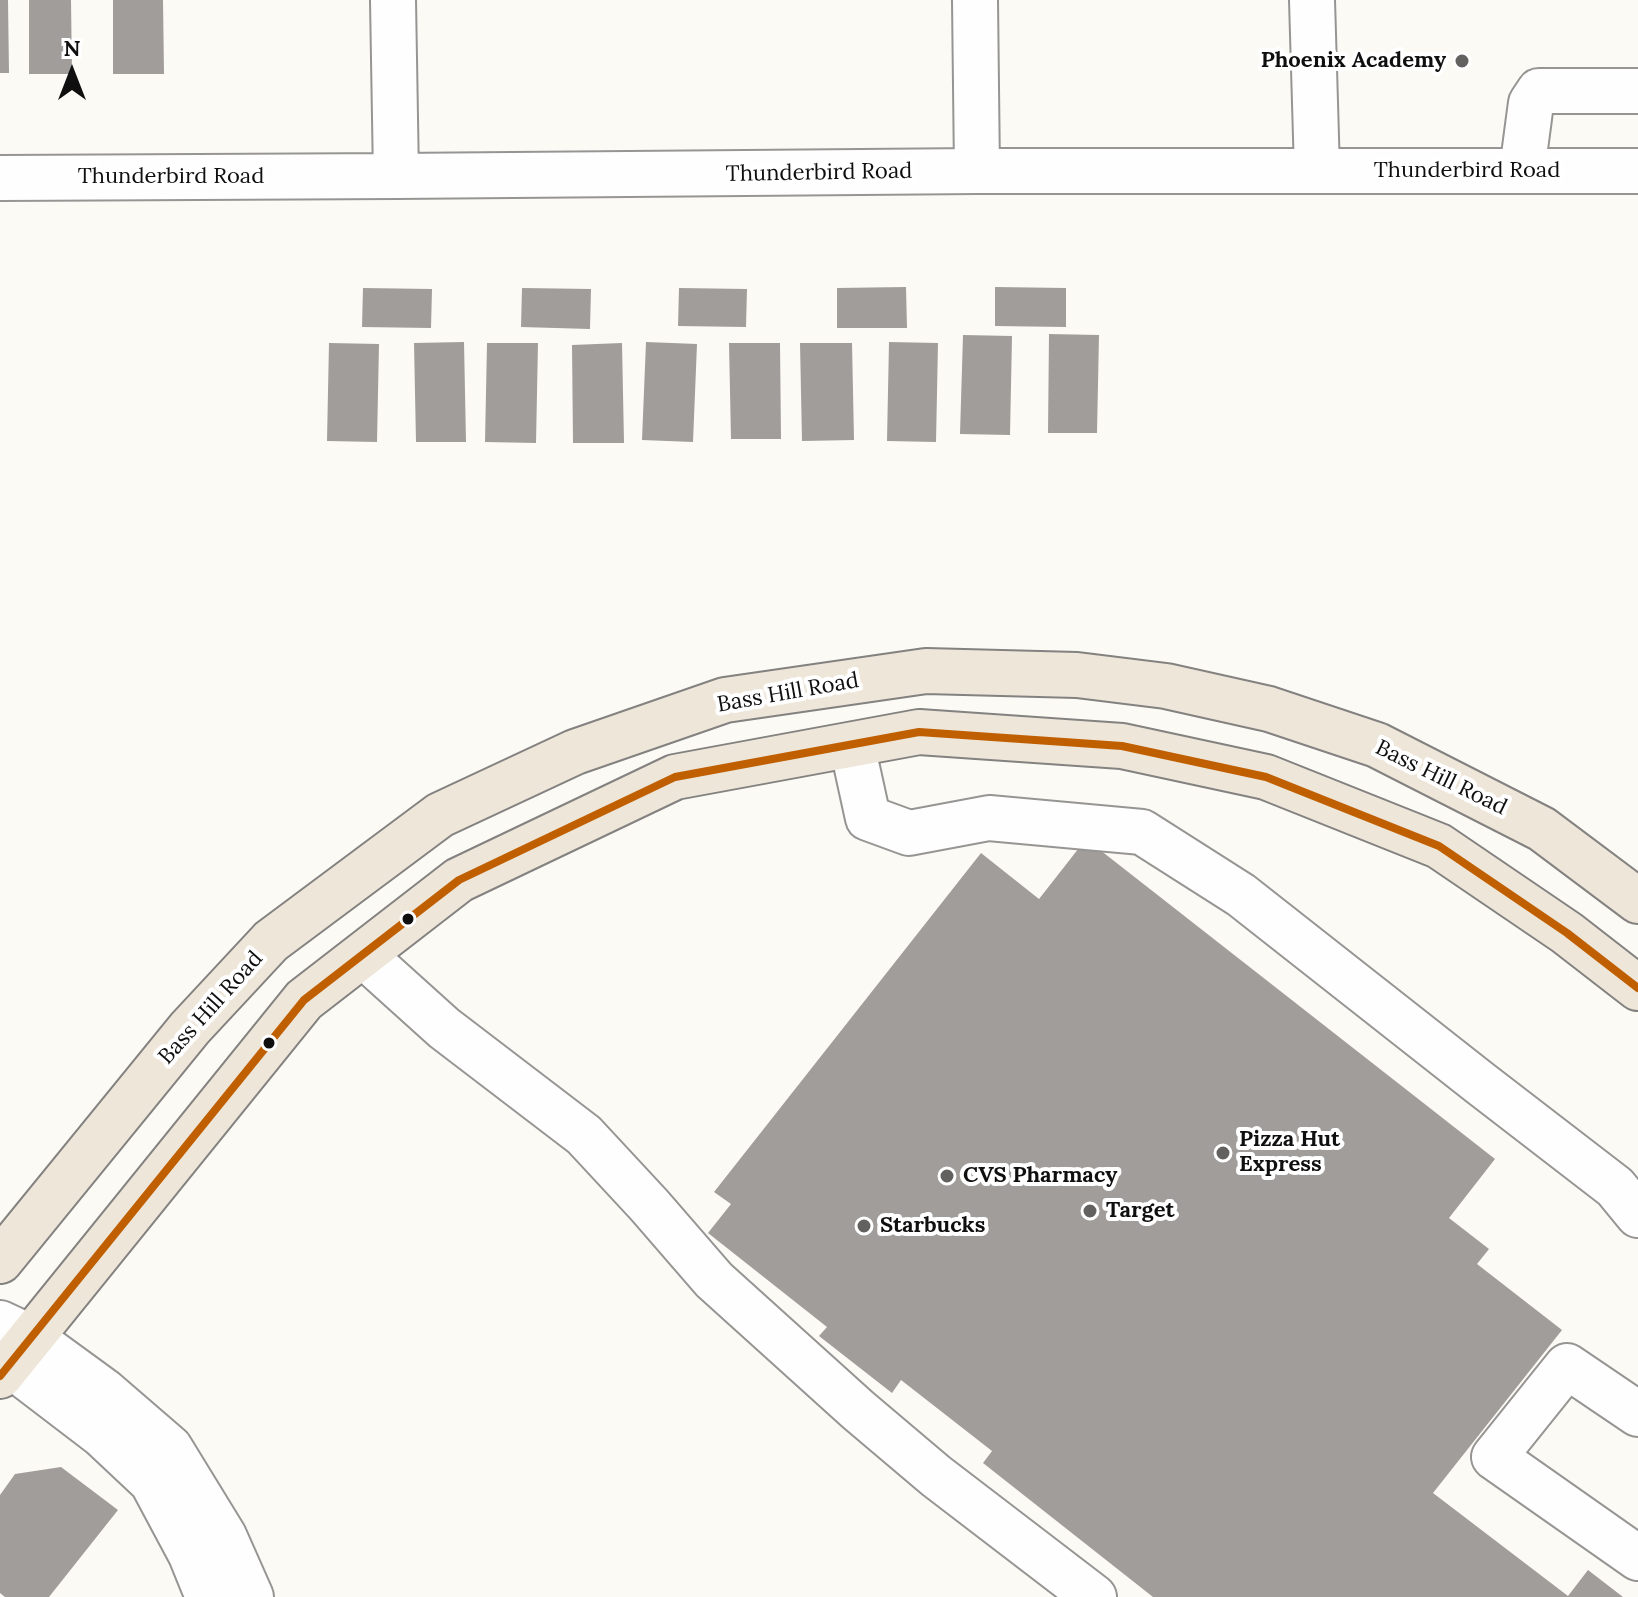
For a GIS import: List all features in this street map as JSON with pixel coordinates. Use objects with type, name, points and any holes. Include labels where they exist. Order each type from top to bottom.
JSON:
[{"type":"main road","name":"Bass Hill Road","points":[[0,1261],[190,1028],[271,941],[440,815],[575,752],[725,700],[926,671],[1077,675],[1166,686],[1269,709],[1377,745],[1542,829],[1638,901]]},
{"type":"main road","points":[[8,1350],[304,1000],[459,880],[675,777],[919,732],[1122,746],[1266,777],[1439,846],[1567,933],[1638,988]]},
{"type":"street","points":[[393,0],[396,176]]},
{"type":"street","points":[[975,0],[977,171]]},
{"type":"street","points":[[1312,0],[1317,171]]},
{"type":"street","points":[[1522,171],[1531,103],[1539,91],[1638,91]]},
{"type":"street","name":"Thunderbird Road","points":[[0,178],[977,171],[1638,171]]},
{"type":"street","points":[[852,745],[868,818],[909,833],[989,818],[1142,832],[1241,895],[1615,1187],[1638,1215]]},
{"type":"street","points":[[363,955],[444,1028],[584,1135],[714,1280],[835,1390],[936,1476],[1094,1597]]},
{"type":"street","points":[[8,1350],[52,1395],[102,1435],[152,1482],[191,1555],[208,1597]]},
{"type":"street","points":[[8,1350],[104,1391],[170,1448],[224,1536],[251,1597]]},
{"type":"street","points":[[1638,1414],[1567,1366],[1494,1457],[1638,1558]]},
{"type":"building","points":[[0,0],[8,0],[9,73],[0,73]]},
{"type":"building","points":[[29,0],[71,0],[72,74],[29,74]]},
{"type":"building","points":[[113,0],[163,0],[164,74],[113,74]]},
{"type":"building","points":[[906,287],[907,328],[837,328],[837,288]]},
{"type":"building","points":[[995,287],[1066,288],[1066,327],[995,326]]},
{"type":"building","points":[[363,288],[432,289],[431,328],[362,327]]},
{"type":"building","points":[[522,288],[591,289],[590,329],[521,327]]},
{"type":"building","points":[[679,288],[747,289],[746,327],[678,326]]},
{"type":"building","points":[[1049,334],[1099,335],[1097,433],[1048,433]]},
{"type":"building","points":[[963,335],[1012,336],[1010,435],[960,434]]},
{"type":"building","points":[[464,342],[466,442],[416,442],[414,343]]},
{"type":"building","points":[[646,342],[697,344],[693,442],[642,440]]},
{"type":"building","points":[[889,342],[938,343],[936,442],[887,441]]},
{"type":"building","points":[[329,343],[379,344],[377,442],[327,441]]},
{"type":"building","points":[[487,343],[538,343],[536,443],[485,442]]},
{"type":"building","points":[[622,343],[624,443],[573,443],[572,345]]},
{"type":"building","points":[[729,343],[780,343],[781,439],[731,439]]},
{"type":"building","points":[[800,343],[852,343],[854,440],[802,441]]},
{"type":"building","name":"Target","points":[[1086,839],[1495,1159],[1449,1218],[1489,1249],[1477,1264],[1562,1330],[1433,1493],[1568,1596],[1588,1570],[1623,1597],[1153,1597],[983,1463],[992,1451],[901,1380],[892,1393],[819,1336],[827,1327],[708,1233],[731,1204],[714,1192],[981,853],[1039,899]]},
{"type":"building","points":[[61,1467],[118,1510],[49,1597],[5,1597],[0,1593],[0,1495],[15,1474]]},
{"type":"transit line","points":[[0,1376],[304,1000],[459,880],[675,777],[919,732],[1122,746],[1266,777],[1439,846],[1567,933],[1638,988]]},
{"type":"place","name":"Phoenix Academy","points":[[1462,61]]},
{"type":"place","name":"Pizza Hut Express","points":[[1223,1153]]},
{"type":"place","name":"CVS Pharmacy","points":[[947,1176]]},
{"type":"place","name":"Target","points":[[1090,1211]]},
{"type":"place","name":"Starbucks","points":[[864,1226]]}]
